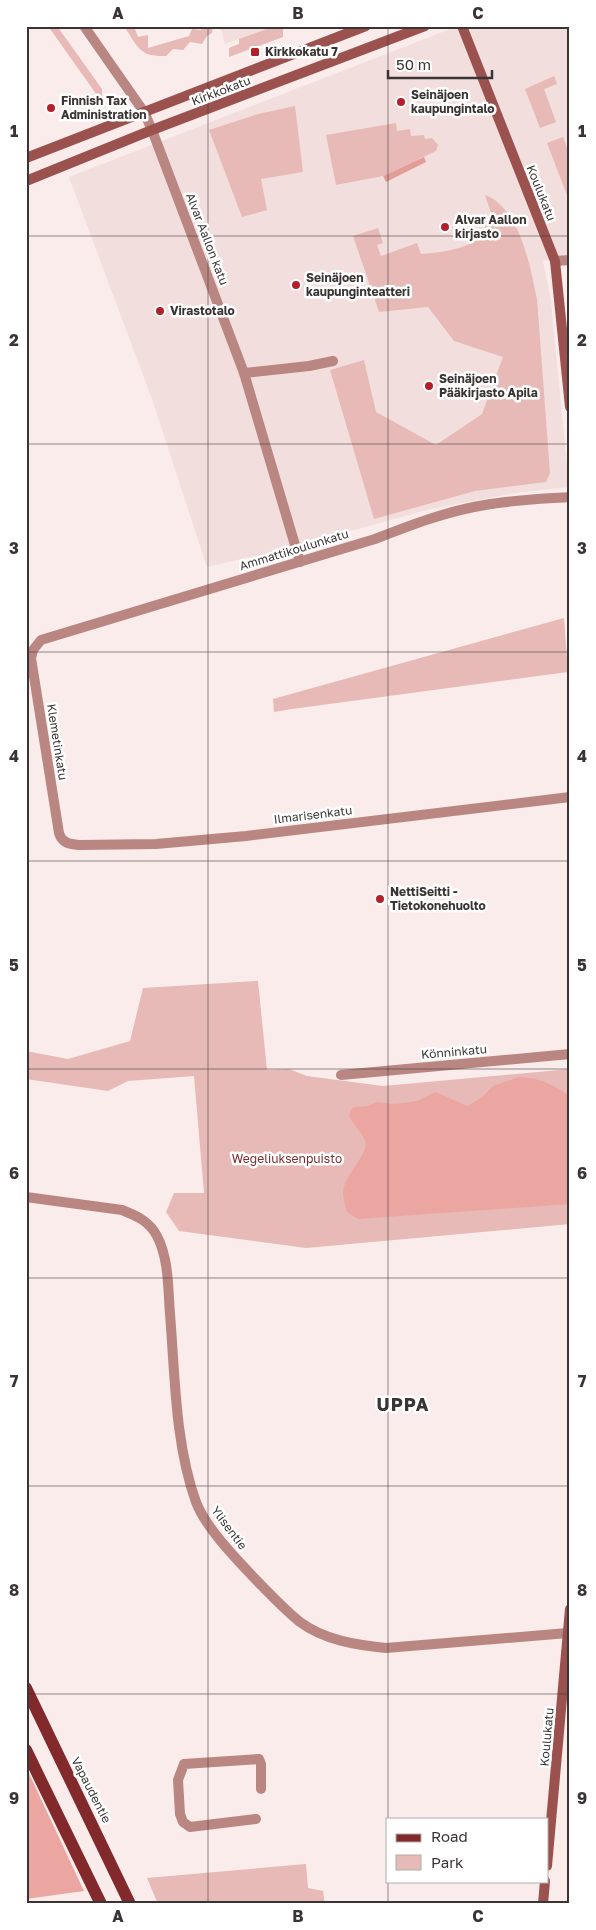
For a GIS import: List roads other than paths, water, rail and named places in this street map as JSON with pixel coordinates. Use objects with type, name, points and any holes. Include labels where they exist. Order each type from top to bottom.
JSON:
[{"type":"main road","name":"Kirkkokatu","points":[[26,158],[366,26]]},
{"type":"main road","name":"Kirkkokatu","points":[[26,181],[152,130],[425,26]]},
{"type":"main road","name":"Koulukatu","points":[[462,26],[555,261],[570,407]]},
{"type":"main road","name":"Koulukatu","points":[[548,1855],[570,1609]]},
{"type":"main road","name":"Vapaudentie","points":[[26,1688],[130,1904]]},
{"type":"main road","points":[[26,1750],[101,1904]]},
{"type":"main road","points":[[543,1904],[545,1882]]},
{"type":"street","name":"Alvar Aallon katu","points":[[84,26],[144,112],[152,130],[244,373],[300,562]]},
{"type":"street","points":[[555,261],[570,260]]},
{"type":"street","points":[[244,373],[309,366],[333,361]]},
{"type":"street","name":"Ammattikoulunkatu","points":[[32,650],[41,640],[375,539],[412,524],[483,505],[518,500],[570,497]]},
{"type":"street","name":"Klemetinkatu","points":[[32,650],[31,658],[61,839]]},
{"type":"street","name":"Ilmarisenkatu","points":[[61,839],[66,843],[79,845],[156,844],[246,836],[570,797]]},
{"type":"street","name":"Könninkatu","points":[[341,1075],[570,1054]]},
{"type":"street","name":"Ylisentie","points":[[26,1197],[122,1210],[136,1215],[148,1223],[157,1235],[165,1260],[176,1395],[184,1460],[196,1503],[212,1529],[247,1571],[299,1621],[318,1633],[356,1645],[386,1648],[568,1633]]},
{"type":"street","points":[[256,1819],[190,1827],[183,1822],[180,1814],[178,1780],[184,1764],[259,1759],[261,1764],[261,1789]]},
{"type":"place","name":"Kirkkokatu 7","points":[[255,52]]},
{"type":"place","name":"Seinäjoen kaupungintalo","points":[[401,102]]},
{"type":"place","name":"Finnish Tax Administration","points":[[51,108]]},
{"type":"place","name":"Alvar Aallon kirjasto","points":[[445,227]]},
{"type":"place","name":"Seinäjoen kaupunginteatteri","points":[[296,285]]},
{"type":"place","name":"Virastotalo","points":[[160,311]]},
{"type":"place","name":"Seinäjoen Pääkirjasto Apila","points":[[429,386]]},
{"type":"place","name":"NettiSeitti - Tietokonehuolto","points":[[380,899]]},
{"type":"district","name":"UPPA","points":[[403,1405]]},
{"type":"park label","name":"Wegeliuksenpuisto","points":[[287,1159]]}]
